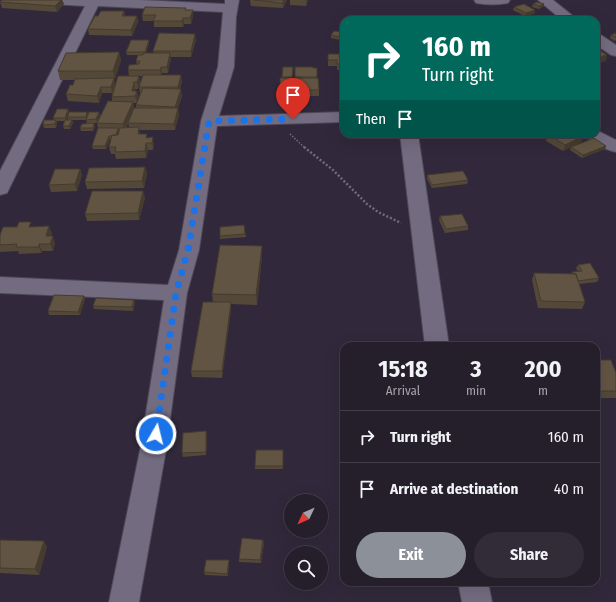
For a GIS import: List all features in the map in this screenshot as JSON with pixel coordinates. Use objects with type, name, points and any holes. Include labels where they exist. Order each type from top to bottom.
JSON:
[{"type":"street","points":[[50,0],[231,4],[226,67],[209,121],[188,250],[176,293],[153,450],[124,602]]},
{"type":"street","points":[[481,0],[503,0]]},
{"type":"street","points":[[545,0],[566,16]]},
{"type":"street","points":[[0,189],[88,14],[89,1]]},
{"type":"street","points":[[600,41],[616,52]]},
{"type":"street","points":[[209,121],[340,117]]},
{"type":"street","points":[[410,138],[436,342]]},
{"type":"street","points":[[600,138],[616,147]]},
{"type":"street","points":[[0,285],[176,293]]},
{"type":"street","points":[[474,586],[477,602]]},
{"type":"path","points":[[277,120],[297,141],[333,170],[367,204],[396,221],[422,231]]},
{"type":"building","points":[[2,0],[61,0],[55,6],[0,2]]},
{"type":"building","points":[[254,0],[284,0],[282,3]]},
{"type":"building","points":[[537,2],[544,4],[540,6],[533,4]]},
{"type":"building","points":[[524,4],[535,10],[526,13],[514,7]]},
{"type":"building","points":[[145,7],[186,8],[185,10],[193,10],[190,18],[183,18],[182,21],[153,21],[156,15],[142,15]]},
{"type":"building","points":[[101,11],[124,11],[122,16],[137,16],[131,30],[88,29],[95,16],[98,16]]},
{"type":"building","points":[[334,31],[340,32],[340,37],[331,35]]},
{"type":"building","points":[[159,33],[195,34],[191,51],[153,51]]},
{"type":"building","points":[[616,33],[616,37],[611,35]]},
{"type":"building","points":[[131,40],[149,40],[145,52],[126,52]]},
{"type":"building","points":[[600,51],[607,55],[600,57]]},
{"type":"building","points":[[119,52],[113,71],[58,71],[66,53]]},
{"type":"building","points":[[144,53],[170,53],[167,67],[161,67],[160,70],[128,70],[129,65],[139,64],[140,61],[136,61],[138,55],[143,55]]},
{"type":"building","points":[[328,54],[340,54],[340,64],[337,64],[337,60],[328,60]]},
{"type":"building","points":[[283,67],[293,67],[292,77],[282,77]]},
{"type":"building","points":[[295,67],[317,68],[317,77],[295,77]]},
{"type":"building","points":[[143,75],[181,75],[178,87],[139,87]]},
{"type":"building","points":[[118,76],[139,76],[137,82],[134,82],[132,91],[137,91],[135,96],[112,97]]},
{"type":"building","points":[[114,78],[111,87],[101,87],[97,96],[66,94],[70,85],[73,85],[75,79]]},
{"type":"building","points":[[280,78],[318,78],[319,90],[280,90]]},
{"type":"building","points":[[143,88],[181,89],[175,107],[136,105]]},
{"type":"building","points":[[108,101],[133,102],[123,124],[97,123]]},
{"type":"building","points":[[134,108],[178,108],[174,124],[128,123]]},
{"type":"building","points":[[57,109],[68,109],[65,118],[53,118]]},
{"type":"building","points":[[69,112],[87,112],[86,117],[68,117]]},
{"type":"building","points":[[89,112],[99,112],[96,119],[86,120]]},
{"type":"building","points":[[44,120],[56,120],[55,124],[43,125]]},
{"type":"building","points":[[65,120],[72,120],[69,126],[63,126]]},
{"type":"building","points":[[94,123],[93,128],[80,128],[82,124]]},
{"type":"building","points":[[139,127],[138,134],[147,134],[146,138],[153,137],[152,143],[146,143],[145,151],[115,152],[116,147],[109,147],[112,135],[118,135],[120,128]]},
{"type":"building","points":[[98,128],[118,128],[116,135],[109,136],[105,146],[92,146]]},
{"type":"building","points":[[554,138],[579,138],[565,145]]},
{"type":"building","points":[[594,138],[606,146],[583,155],[571,147]]},
{"type":"building","points":[[145,167],[142,181],[85,182],[89,168]]},
{"type":"building","points":[[55,169],[80,169],[75,184],[49,185]]},
{"type":"building","points":[[463,171],[468,180],[432,185],[427,175]]},
{"type":"building","points":[[92,191],[143,191],[138,213],[85,214]]},
{"type":"building","points":[[462,214],[468,226],[446,229],[440,216]]},
{"type":"building","points":[[19,222],[31,222],[29,227],[49,226],[46,236],[53,236],[50,244],[39,244],[39,247],[16,247],[17,244],[0,245],[0,235],[3,227],[17,227]]},
{"type":"building","points":[[244,225],[245,234],[220,236],[220,227]]},
{"type":"building","points":[[220,245],[262,246],[256,295],[212,294]]},
{"type":"building","points":[[590,263],[599,278],[578,281],[576,274],[573,274],[572,272],[582,271],[578,265]]},
{"type":"building","points":[[534,273],[576,274],[585,302],[541,301]]},
{"type":"building","points":[[54,295],[84,296],[78,312],[48,311]]},
{"type":"building","points":[[96,298],[134,300],[132,307],[93,306]]},
{"type":"building","points":[[203,302],[231,302],[222,371],[191,371]]},
{"type":"building","points":[[600,360],[611,360],[616,373],[616,391],[600,391]]},
{"type":"building","points":[[206,431],[206,452],[182,453],[183,433]]},
{"type":"building","points":[[256,450],[283,450],[283,466],[255,466]]},
{"type":"building","points":[[242,538],[263,540],[260,560],[239,559]]},
{"type":"building","points":[[0,540],[44,541],[35,569],[0,568]]},
{"type":"building","points":[[206,560],[229,560],[227,574],[204,572]]},
{"type":"route","points":[[156,434],[176,293],[188,250],[209,121],[293,119]]}]
